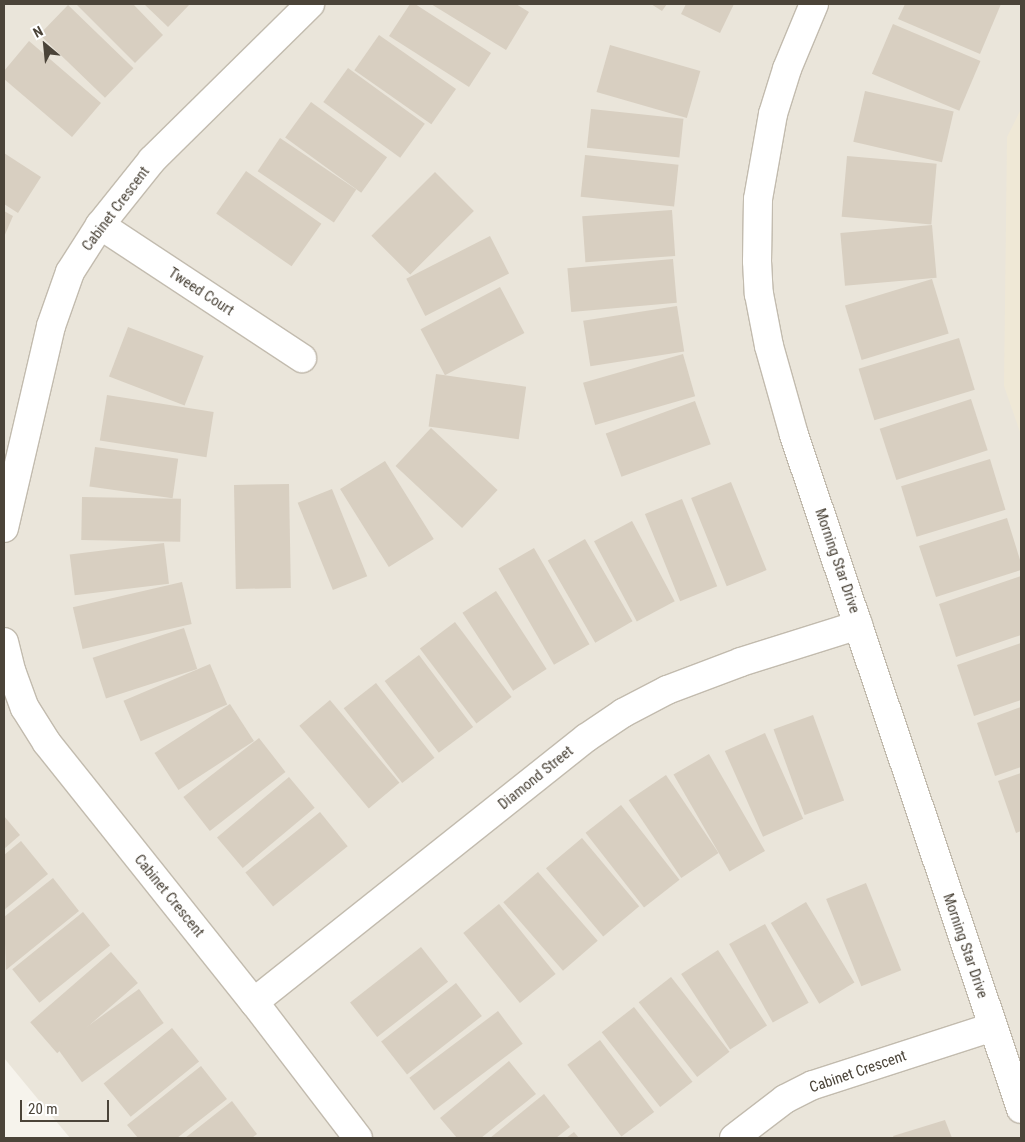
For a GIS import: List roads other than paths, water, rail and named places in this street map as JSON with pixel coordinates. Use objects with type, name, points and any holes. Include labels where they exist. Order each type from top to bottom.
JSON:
[{"type":"street","name":"Cabinet Crescent","points":[[4,528],[51,326],[70,272],[100,225],[152,160],[310,4]]},
{"type":"street","name":"Morning Star Drive","points":[[814,4],[787,69],[773,114],[758,200],[757,261],[759,294],[776,376],[1021,1109]]},
{"type":"street","name":"Tweed Court","points":[[100,225],[302,358]]},
{"type":"street","name":"Diamond Street","points":[[254,1002],[586,738],[624,713],[667,690],[741,662],[858,625]]},
{"type":"street","name":"Cabinet Crescent","points":[[4,642],[12,673],[25,708],[48,743],[254,1002],[358,1138]]},
{"type":"street","name":"Cabinet Crescent","points":[[734,1138],[785,1099],[813,1085],[993,1027]]}]
